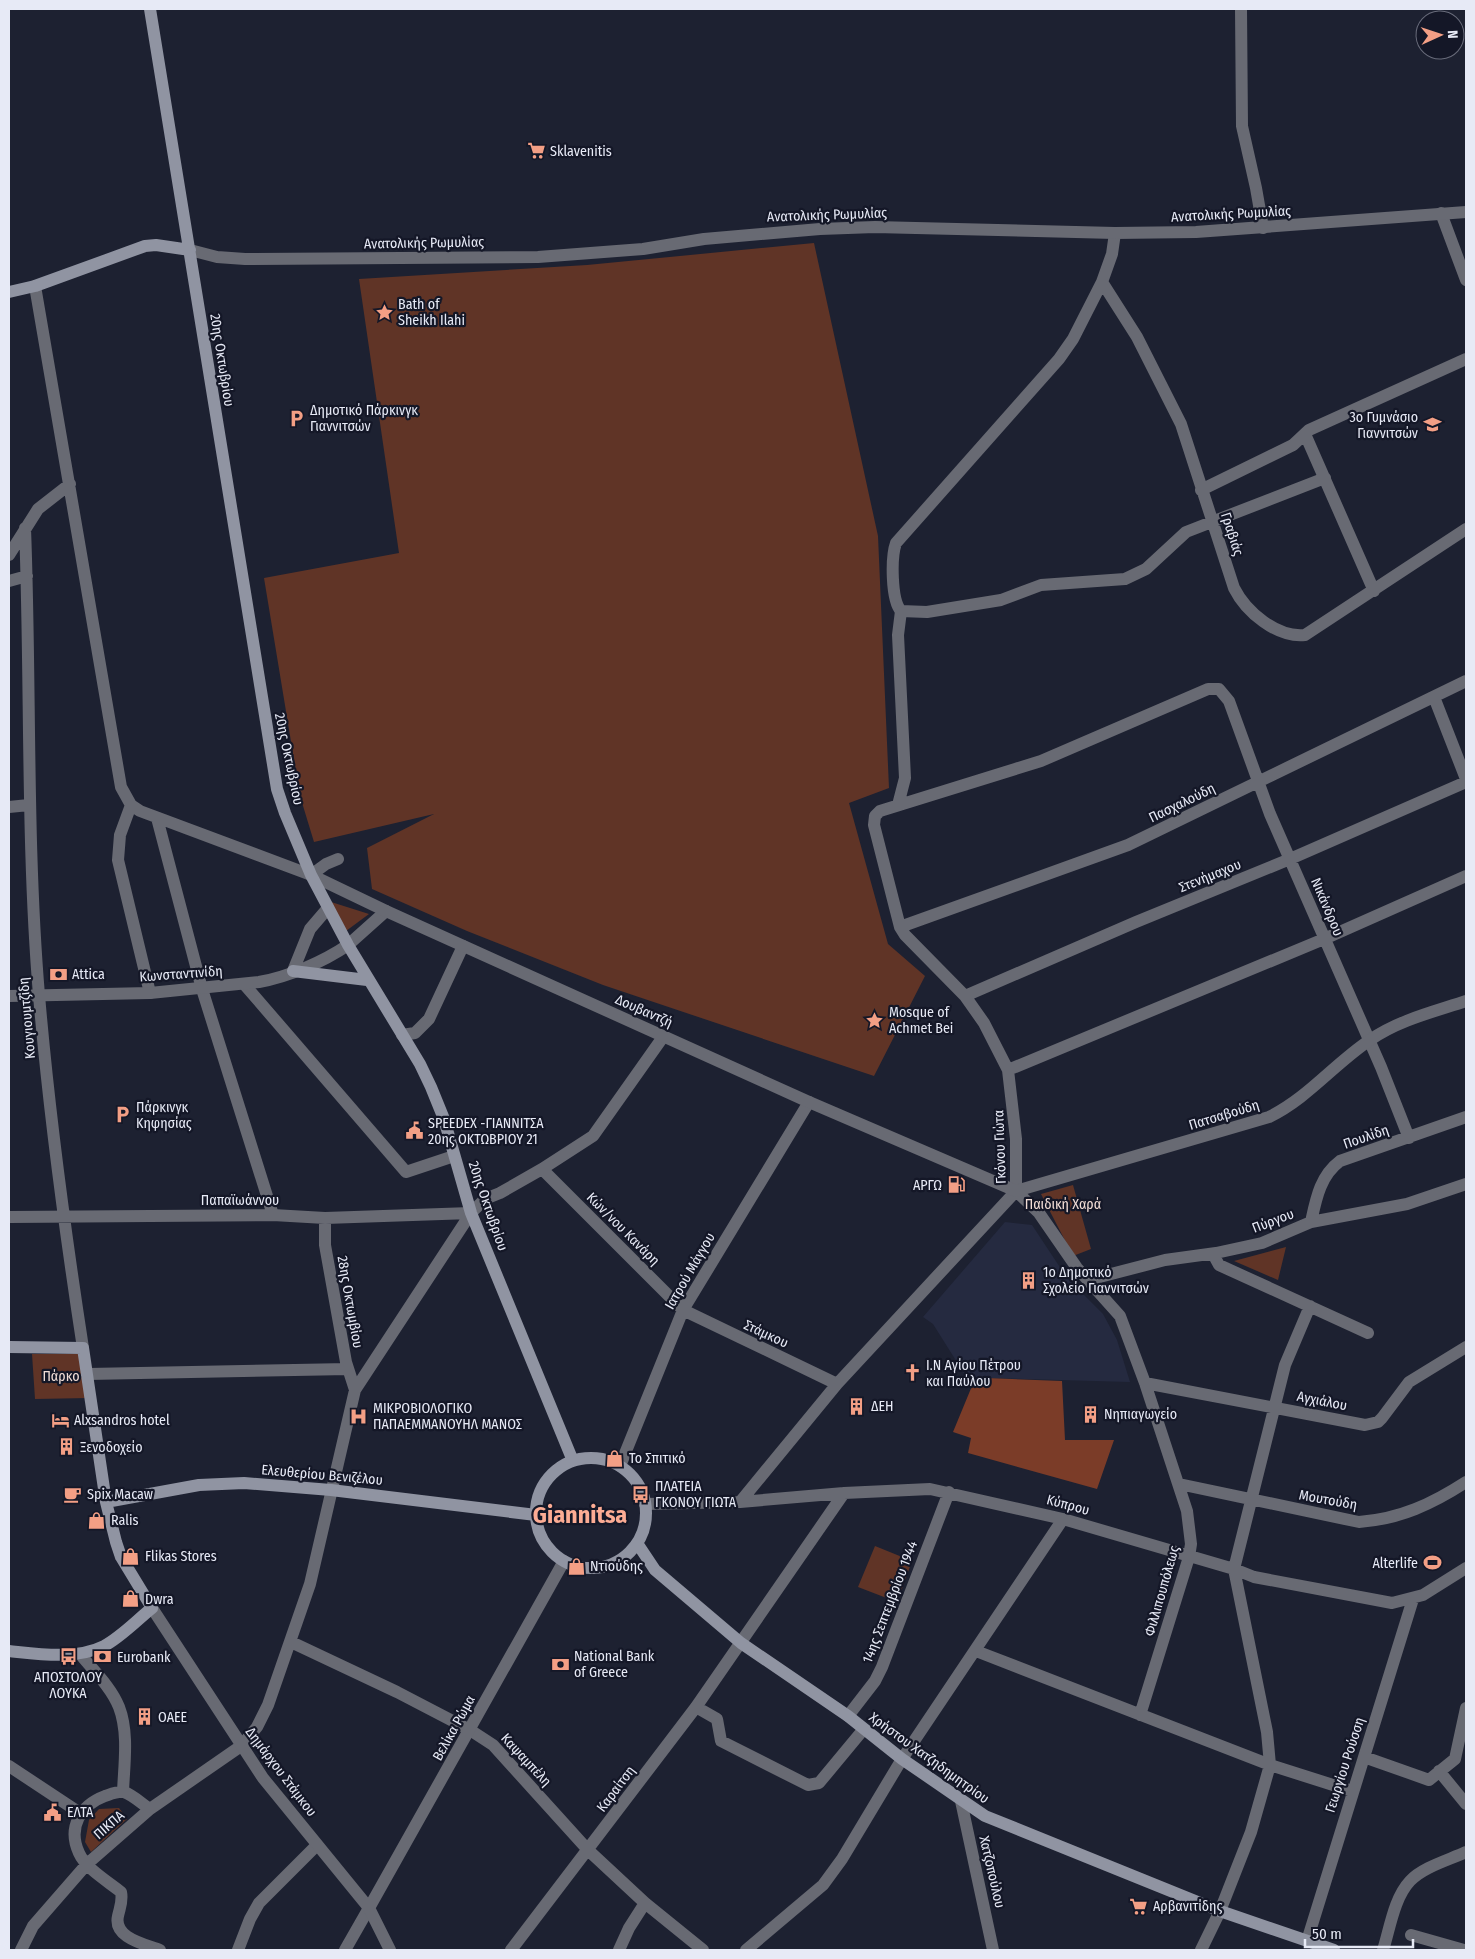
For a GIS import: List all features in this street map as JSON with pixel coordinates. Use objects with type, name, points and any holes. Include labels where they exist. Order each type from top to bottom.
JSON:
[{"type":"main road","name":"20ης Οκτωβρίου","points":[[150,9],[272,762],[284,813],[311,875],[348,946],[431,1087],[444,1120],[471,1213],[573,1461]]},
{"type":"main road","points":[[9,292],[35,286],[145,246],[156,245],[190,250]]},
{"type":"main road","points":[[293,971],[367,980]]},
{"type":"main road","points":[[9,1347],[84,1348]]},
{"type":"main road","name":"Κουγιουμτζίδη","points":[[84,1348],[106,1502],[121,1557],[152,1608]]},
{"type":"main road","points":[[601,1458],[620,1466],[637,1482],[645,1504],[645,1525],[637,1543],[630,1552],[609,1565],[584,1568],[564,1561],[552,1552],[544,1541],[536,1515],[537,1501],[542,1488],[560,1467],[573,1461],[601,1458]]},
{"type":"main road","name":"Ελευθερίου Βενιζέλου","points":[[106,1502],[199,1486],[244,1483],[331,1490],[536,1515]]},
{"type":"main road","name":"Χρήστου Χατζηδημητρίου","points":[[637,1543],[656,1570],[741,1643],[848,1716],[863,1730],[961,1801],[1008,1828],[1220,1911],[1334,1950]]},
{"type":"main road","points":[[9,1651],[32,1654],[80,1654],[106,1645],[152,1608]]},
{"type":"street","points":[[1241,9],[1242,126],[1263,228]]},
{"type":"street","name":"Ανατολικής Ρωμυλίας","points":[[190,250],[217,257],[245,259],[538,257],[636,249],[704,239],[820,229],[875,227],[1115,234],[1263,228],[1466,212]]},
{"type":"street","points":[[1441,214],[1466,280]]},
{"type":"street","points":[[898,805],[905,778],[898,635],[901,611],[895,603],[893,554],[896,543],[1059,359],[1073,339],[1102,282],[1112,254],[1115,234]]},
{"type":"street","name":"Γραβιάς","points":[[1102,282],[1137,337],[1171,402],[1188,442],[1201,490],[1240,599],[1248,608],[1286,634],[1305,635],[1316,630],[1466,530]]},
{"type":"street","points":[[35,286],[121,787],[130,805],[120,835],[118,860],[150,992]]},
{"type":"street","points":[[1201,490],[1293,445],[1317,426],[1466,359]]},
{"type":"street","points":[[1305,434],[1374,591]]},
{"type":"street","points":[[901,611],[927,612],[1001,600],[1041,585],[1125,579],[1146,569],[1179,536],[1325,478]]},
{"type":"street","points":[[9,555],[38,509],[70,484]]},
{"type":"street","name":"Κουγιουμτζίδη","points":[[25,528],[29,805],[39,994],[63,1216],[84,1348]]},
{"type":"street","points":[[9,581],[27,576]]},
{"type":"street","name":"Πασχαλούδη","points":[[900,928],[1128,845],[1466,681]]},
{"type":"street","name":"Νικάνδρου","points":[[898,805],[1041,761],[1208,689],[1220,689],[1229,700],[1270,814],[1369,1040],[1409,1138]]},
{"type":"street","points":[[1434,698],[1466,780]]},
{"type":"street","name":"Στενήμαχου","points":[[965,996],[1136,922],[1290,859],[1466,780]]},
{"type":"street","points":[[9,807],[29,805]]},
{"type":"street","name":"Δουβαντζή","points":[[130,805],[157,818],[311,875],[386,912],[663,1037],[966,1171],[1016,1191]]},
{"type":"street","name":"Γκόνου Γιώτα","points":[[740,1502],[837,1384],[1016,1191],[1016,1139],[1008,1070],[984,1023],[965,996],[911,943],[900,928],[874,824],[875,816],[880,811],[898,805]]},
{"type":"street","points":[[157,818],[202,989],[273,1214]]},
{"type":"street","points":[[311,875],[326,864],[338,859]]},
{"type":"street","points":[[1008,1070],[1324,939],[1466,876]]},
{"type":"street","points":[[293,971],[310,929],[328,908]]},
{"type":"street","name":"Κωνσταντινίδη","points":[[9,996],[202,989],[277,979],[293,971],[325,960],[348,946],[386,912]]},
{"type":"street","points":[[402,1036],[415,1033],[429,1019],[463,946]]},
{"type":"street","points":[[244,984],[406,1172],[454,1156]]},
{"type":"street","name":"Πατσαβούδη","points":[[1016,1191],[1269,1117],[1297,1101],[1369,1040],[1401,1022],[1466,1001]]},
{"type":"street","points":[[355,1390],[471,1213],[485,1199],[500,1194],[593,1136],[663,1037]]},
{"type":"street","name":"Ιατρού Μάγγου","points":[[620,1466],[683,1310],[809,1102]]},
{"type":"street","name":"Πουλίδη","points":[[1311,1222],[1319,1188],[1334,1165],[1340,1161],[1466,1117]]},
{"type":"street","name":"Κών/νου Κανάρη","points":[[542,1169],[683,1310]]},
{"type":"street","name":"Πύργου","points":[[1088,1280],[1164,1260],[1214,1254],[1262,1243],[1311,1222],[1413,1202],[1466,1184]]},
{"type":"street","name":"Φιλλιπουπόλεως","points":[[1016,1191],[1039,1213],[1077,1268],[1120,1316],[1146,1383],[1179,1484],[1189,1524],[1191,1544],[1189,1557],[1140,1715]]},
{"type":"street","name":"Παπαϊωάννου","points":[[9,1217],[273,1214],[326,1218],[471,1213]]},
{"type":"street","name":"28ης Οκτωμβίου","points":[[326,1218],[325,1245],[348,1369],[355,1390]]},
{"type":"street","points":[[1214,1254],[1219,1265],[1368,1333]]},
{"type":"street","points":[[1201,1950],[1220,1911],[1251,1832],[1270,1765],[1267,1732],[1234,1569],[1290,1349],[1310,1306]]},
{"type":"street","name":"Στάμκου","points":[[683,1310],[837,1384]]},
{"type":"street","name":"Αγχιάλου","points":[[1146,1383],[1366,1425],[1373,1424],[1382,1418],[1409,1382],[1466,1347]]},
{"type":"street","points":[[88,1374],[348,1369]]},
{"type":"street","name":"ΠΙΚΠΑ","points":[[21,1950],[33,1926],[87,1864],[150,1809],[250,1739],[268,1705],[310,1584],[355,1390]]},
{"type":"street","name":"Μουτούδη","points":[[1179,1484],[1250,1501],[1359,1522],[1382,1520],[1412,1512],[1437,1500],[1466,1482]]},
{"type":"street","name":"Κύπρου","points":[[645,1504],[740,1502],[913,1489],[950,1492],[1063,1519],[1234,1569],[1254,1578],[1392,1604],[1413,1599],[1466,1568]]},
{"type":"street","name":"14ης Σεπτεμβρίου 1944","points":[[848,1716],[875,1681],[882,1667],[950,1492]]},
{"type":"street","name":"Καραίτση","points":[[511,1950],[696,1707],[844,1493]]},
{"type":"street","points":[[746,1950],[824,1885],[842,1859],[902,1759],[1063,1519]]},
{"type":"street","name":"Βελίκα Ρώμα","points":[[346,1950],[564,1561]]},
{"type":"street","name":"Γεωργίου Ρούσση","points":[[1307,1941],[1413,1599]]},
{"type":"street","name":"Δημάρχου Στάμκου","points":[[152,1608],[263,1778],[369,1908],[390,1950]]},
{"type":"street","name":"Καψαμπέλη","points":[[291,1642],[397,1692],[470,1730],[493,1745],[588,1850],[645,1903],[703,1950]]},
{"type":"street","points":[[976,1651],[1270,1765],[1352,1791]]},
{"type":"street","points":[[80,1654],[110,1692],[122,1718],[124,1731],[123,1792]]},
{"type":"street","points":[[696,1707],[717,1719],[721,1742],[808,1785],[819,1783],[863,1730]]},
{"type":"street","points":[[1364,1758],[1429,1780],[1455,1760],[1466,1708]]},
{"type":"street","points":[[9,1766],[80,1813]]},
{"type":"street","points":[[1439,1771],[1466,1804]]},
{"type":"street","points":[[150,1809],[123,1792],[94,1800],[80,1813],[76,1827],[76,1841],[79,1854],[87,1864],[121,1892],[122,1905],[118,1924],[124,1934],[160,1950]]},
{"type":"street","name":"Χατζοπούλου","points":[[961,1801],[993,1950]]},
{"type":"street","points":[[238,1950],[250,1918],[259,1902],[318,1845]]},
{"type":"street","points":[[1383,1950],[1400,1897],[1410,1881],[1420,1873],[1466,1852]]},
{"type":"street","points":[[619,1950],[629,1928],[645,1903]]},
{"type":"street","points":[[1411,1935],[1464,1950]]},
{"type":"shaded area","points":[[1005,1222],[1032,1225],[1067,1278],[1103,1314],[1117,1340],[1130,1382],[987,1378],[972,1386],[933,1324],[923,1317]]},
{"type":"shaded area","points":[[987,1378],[1062,1381],[1065,1440],[1114,1440],[1097,1489],[968,1453],[971,1438],[953,1432],[972,1386]]},
{"type":"green space","points":[[814,243],[878,536],[889,788],[849,803],[888,944],[925,976],[874,1076],[603,985],[467,931],[372,889],[367,848],[434,814],[314,842],[300,796],[264,578],[399,553],[359,279],[587,265]]},
{"type":"green space","points":[[328,901],[369,914],[346,931]]},
{"type":"green space","name":"Παιδική Χαρά","points":[[1073,1185],[1091,1249],[1073,1256],[1041,1194]]},
{"type":"green space","points":[[1286,1247],[1278,1280],[1234,1261]]},
{"type":"green space","name":"Πάρκο","points":[[32,1354],[87,1354],[89,1398],[35,1399]]},
{"type":"green space","points":[[875,1546],[912,1561],[897,1602],[858,1587]]},
{"type":"green space","points":[[119,1808],[127,1819],[91,1852],[85,1842],[89,1820],[99,1809]]},
{"type":"place","name":"Sklavenitis","points":[[536,151]]},
{"type":"place","name":"Bath of Sheikh Ilahi","points":[[384,312]]},
{"type":"place","name":"Δημοτικό Πάρκινγκ Γιαννιτσών","points":[[296,418]]},
{"type":"place","name":"3ο Γυμνάσιο Γιαννιτσών","points":[[1432,425]]},
{"type":"place","name":"Attica","points":[[58,974]]},
{"type":"place","name":"Mosque of Achmet Bei","points":[[875,1020]]},
{"type":"place","name":"Πάρκινγκ Κηφησίας","points":[[122,1115]]},
{"type":"place","name":"SPEEDEX -ΓΙΑΝΝΙΤΣΑ 20ης ΟΚΤΩΒΡΙΟΥ 21","points":[[414,1131]]},
{"type":"place","name":"ΑΡΓΩ","points":[[956,1185]]},
{"type":"place","name":"1ο Δημοτικό Σχολείο Γιαννιτσών","points":[[1029,1280]]},
{"type":"place","name":"Ι.Ν Αγίου Πέτρου και Παύλου","points":[[912,1373]]},
{"type":"place","name":"ΔΕΗ","points":[[857,1406]]},
{"type":"place","name":"Νηπιαγωγείο","points":[[1090,1414]]},
{"type":"place","name":"ΜΙΚΡΟΒΙΟΛΟΓΙΚΟ ΠΑΠΑΕΜΜΑΝΟΥΗΛ ΜΑΝΟΣ","points":[[359,1416]]},
{"type":"place","name":"Alxsandros hotel","points":[[60,1420]]},
{"type":"place","name":"Ξενοδοχείο","points":[[66,1447]]},
{"type":"place","name":"Το Σπιτικό","points":[[615,1458]]},
{"type":"place","name":"Spix Macaw","points":[[73,1494]]},
{"type":"place","name":"ΠΛΑΤΕΙΑ ΓΚΟΝΟΥ ΓΙΩΤΑ","points":[[641,1494]]},
{"type":"place","name":"Ralis","points":[[97,1520]]},
{"type":"place","name":"Flikas Stores","points":[[131,1556]]},
{"type":"place","name":"Alterlife","points":[[1432,1563]]},
{"type":"place","name":"Ντιούδης","points":[[576,1566]]},
{"type":"place","name":"Dwra","points":[[131,1599]]},
{"type":"place","name":"ΑΠΟΣΤΟΛΟΥ ΛΟΥΚΑ","points":[[68,1657]]},
{"type":"place","name":"Eurobank","points":[[103,1657]]},
{"type":"place","name":"National Bank of Greece","points":[[560,1664]]},
{"type":"place","name":"ΟΑΕΕ","points":[[144,1717]]},
{"type":"place","name":"ΕΛΤΑ","points":[[53,1812]]},
{"type":"place","name":"Αρβανιτίδης","points":[[1139,1906]]},
{"type":"district","name":"Giannitsa","points":[[580,1515]]}]
